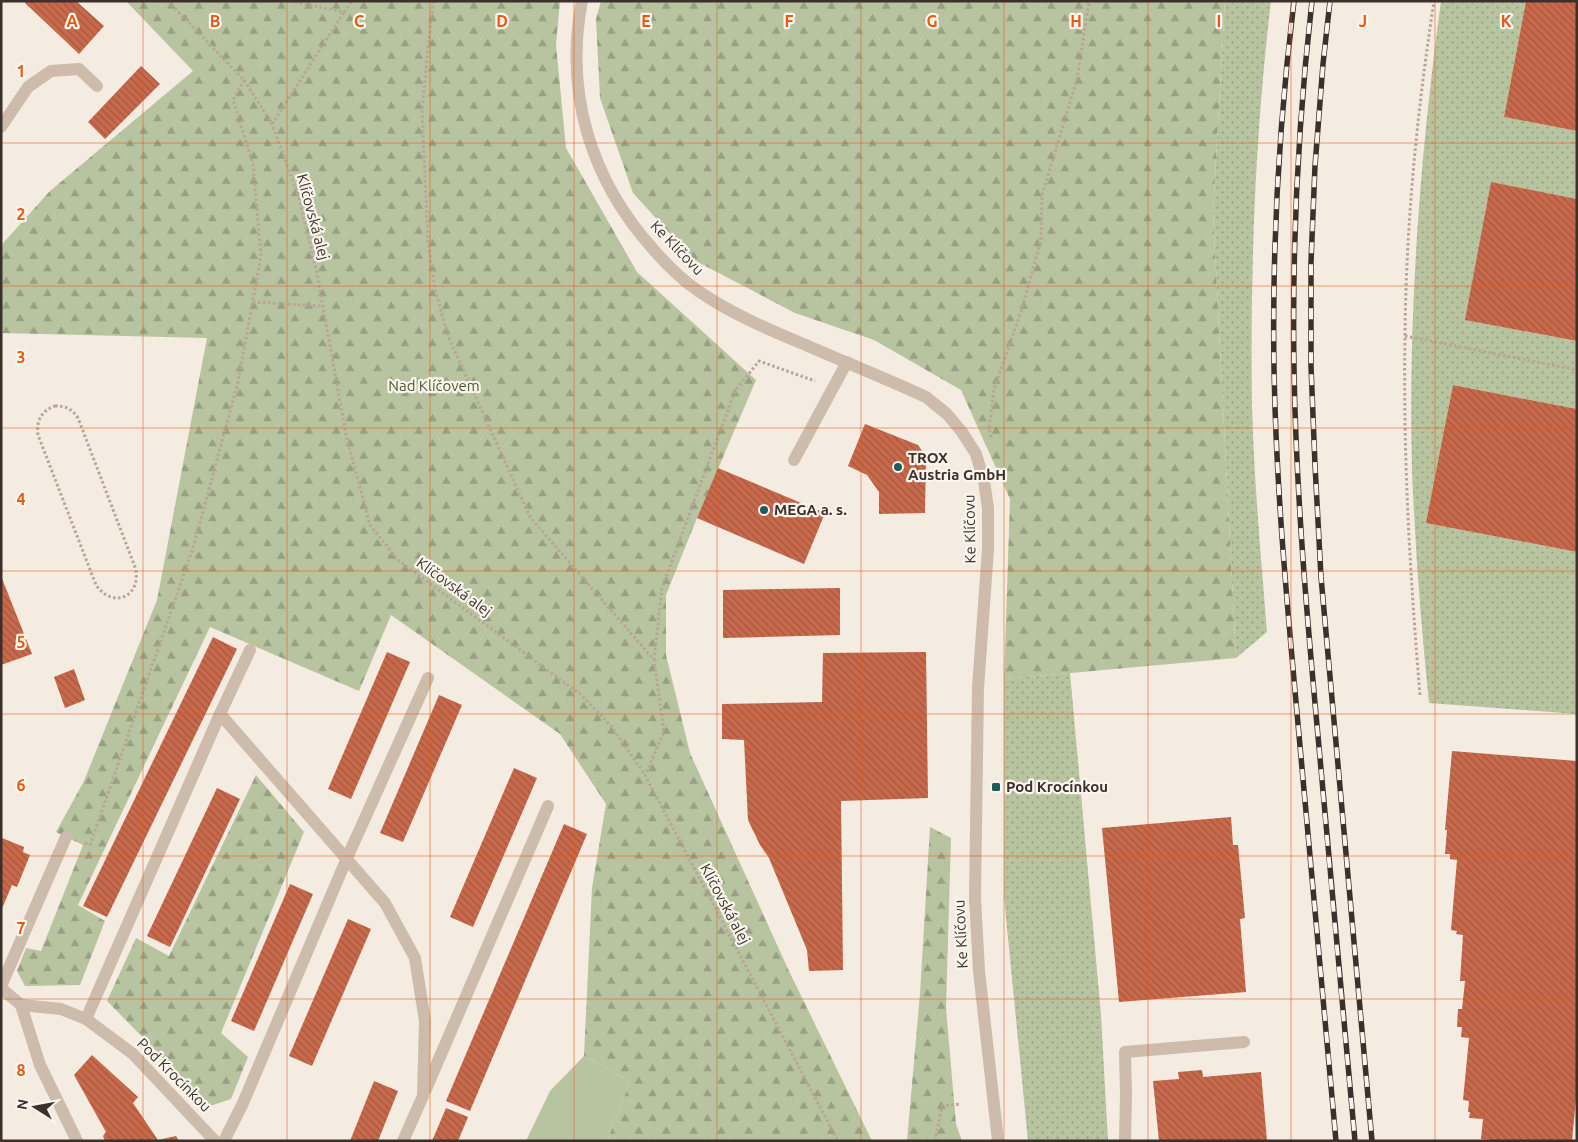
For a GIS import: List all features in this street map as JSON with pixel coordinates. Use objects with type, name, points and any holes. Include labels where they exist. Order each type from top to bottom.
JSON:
[{"type":"street","name":"Ke Klíčovu","points":[[582,1],[576,36],[579,94],[585,129],[595,160],[610,190],[628,219],[669,266],[696,290],[737,315],[926,397],[947,414],[962,432],[976,454],[984,481],[988,508],[988,549],[978,688],[975,898],[978,970],[998,1141]]},
{"type":"street","points":[[1,127],[7,110],[28,87],[50,71],[79,69],[97,86]]},
{"type":"street","points":[[794,460],[832,386],[847,362]]},
{"type":"street","points":[[86,1019],[250,650]]},
{"type":"street","points":[[224,1141],[272,1038],[347,858],[428,678]]},
{"type":"street","points":[[220,714],[385,903],[414,958],[425,1021],[423,1096]]},
{"type":"street","points":[[403,1141],[548,806]]},
{"type":"street","points":[[66,837],[1,987],[22,1005],[40,1065],[78,1141]]},
{"type":"street","name":"Pod Krocínkou","points":[[22,1005],[61,1008],[86,1019],[132,1054],[215,1141]]},
{"type":"street","points":[[1125,1141],[1125,1052],[1244,1042]]},
{"type":"path","name":"Klíčovská alej","points":[[168,1],[244,80],[272,124],[299,198],[317,273],[346,435],[370,525],[398,560],[580,694],[611,726],[645,775],[838,1141]]},
{"type":"path","points":[[290,1],[344,12]]},
{"type":"path","points":[[272,124],[352,1]]},
{"type":"path","points":[[434,1],[422,110],[428,242],[435,289],[448,336],[530,517],[654,660]]},
{"type":"path","points":[[989,428],[994,389],[1022,309],[1041,240],[1042,195],[1077,78],[1089,1]]},
{"type":"path","points":[[1420,695],[1411,589],[1406,482],[1405,336],[1407,256],[1415,156],[1434,1]]},
{"type":"path","points":[[66,837],[90,844],[193,548],[238,382],[261,256],[253,164],[233,100],[244,80]]},
{"type":"path","points":[[253,302],[323,306]]},
{"type":"path","points":[[1405,336],[1577,370]]},
{"type":"path","points":[[645,775],[664,732],[654,660],[662,588],[735,391],[759,361],[832,386]]},
{"type":"path","points":[[55,406],[68,408],[78,418],[137,574],[135,587],[125,596],[118,598],[105,596],[96,585],[38,435],[38,421],[42,414],[55,406]]},
{"type":"path","points":[[935,1141],[942,1106],[961,1104]]},
{"type":"green space","name":"Nad Klíčovem","points":[[126,1],[560,1],[556,45],[566,148],[637,272],[756,380],[666,595],[666,655],[690,753],[788,969],[872,1141],[607,1141],[630,1081],[584,1056],[592,888],[606,804],[560,734],[391,615],[359,691],[210,627],[78,905],[105,921],[80,985],[25,986],[17,971],[26,948],[41,951],[83,845],[56,832],[84,781],[157,600],[207,338],[1,333],[1,248],[4,242],[50,191],[193,71]]},
{"type":"green space","points":[[601,1],[1225,1],[1213,212],[1236,658],[1004,679],[1010,499],[961,390],[874,340],[795,313],[694,260],[633,193],[600,98],[596,19]]},
{"type":"green space","points":[[1225,1],[1271,1],[1257,152],[1252,305],[1253,434],[1267,632],[1236,658],[1213,212]]},
{"type":"green space","points":[[1441,1],[1526,1],[1504,117],[1577,131],[1577,199],[1491,183],[1466,320],[1577,341],[1577,409],[1453,385],[1427,523],[1577,552],[1577,714],[1429,703],[1413,498],[1412,351],[1417,234],[1427,117]]},
{"type":"green space","points":[[1070,673],[1101,1015],[1108,1141],[1028,1141],[1004,897],[1004,679]]},
{"type":"green space","points":[[256,775],[304,832],[221,1033],[248,1057],[231,1099],[210,1106],[107,1001],[136,938],[169,956]]},
{"type":"green space","points":[[930,827],[951,838],[946,1008],[956,1124],[962,1141],[907,1141],[920,994]]},
{"type":"green space","points":[[584,1056],[630,1081],[607,1141],[526,1141],[550,1091]]},
{"type":"building","points":[[27,1],[76,1],[104,26],[79,54],[25,3]]},
{"type":"building","points":[[1526,1],[1577,1],[1577,131],[1504,117]]},
{"type":"building","points":[[141,66],[160,84],[105,139],[88,122]]},
{"type":"building","points":[[1491,182],[1577,199],[1577,341],[1465,320]]},
{"type":"building","points":[[1453,385],[1577,409],[1577,552],[1426,523]]},
{"type":"building","points":[[865,424],[918,445],[926,457],[925,513],[879,514],[879,492],[867,475],[848,466]]},
{"type":"building","points":[[718,468],[825,513],[804,564],[697,518]]},
{"type":"building","points":[[1,576],[32,654],[1,665]]},
{"type":"building","points":[[840,588],[840,635],[723,638],[723,590]]},
{"type":"building","points":[[213,637],[237,649],[107,917],[83,906]]},
{"type":"building","points":[[387,652],[410,662],[351,799],[328,789]]},
{"type":"building","points":[[926,652],[928,798],[841,801],[843,970],[809,971],[807,950],[769,858],[760,845],[748,820],[744,740],[722,739],[722,704],[822,702],[823,653]]},
{"type":"building","points":[[74,669],[85,700],[65,708],[54,677]]},
{"type":"building","points":[[439,695],[462,705],[403,842],[380,833]]},
{"type":"building","points":[[1452,751],[1577,761],[1577,1088],[1572,1141],[1481,1139],[1483,1119],[1469,1118],[1469,1101],[1463,1100],[1469,1038],[1461,1037],[1462,1027],[1457,1027],[1458,1009],[1462,1009],[1465,981],[1460,981],[1463,935],[1456,934],[1457,931],[1451,930],[1457,860],[1450,859],[1450,854],[1445,854],[1447,830],[1445,830]]},
{"type":"building","points":[[514,768],[537,778],[473,927],[450,917]]},
{"type":"building","points":[[217,788],[240,799],[170,947],[147,936]]},
{"type":"building","points":[[1231,817],[1233,845],[1238,845],[1245,918],[1240,919],[1246,992],[1119,1002],[1102,828]]},
{"type":"building","points":[[564,824],[587,834],[470,1111],[446,1101]]},
{"type":"building","points":[[2,838],[24,847],[23,852],[30,855],[17,887],[12,885],[1,911]]},
{"type":"building","points":[[290,884],[313,894],[254,1031],[231,1021]]},
{"type":"building","points":[[348,919],[371,929],[312,1066],[289,1056]]},
{"type":"building","points":[[92,1055],[138,1097],[133,1103],[158,1140],[176,1136],[179,1141],[105,1141],[103,1136],[106,1132],[74,1075]]},
{"type":"building","points":[[1202,1070],[1203,1077],[1261,1072],[1267,1141],[1159,1141],[1153,1081],[1179,1079],[1178,1072]]},
{"type":"building","points":[[374,1081],[398,1091],[378,1141],[350,1141]]},
{"type":"building","points":[[446,1108],[468,1117],[458,1141],[432,1141]]},
{"type":"railway","points":[[1294,1],[1284,93],[1275,230],[1275,414],[1287,598],[1336,1141]]},
{"type":"railway","points":[[1312,1],[1303,93],[1295,230],[1295,417],[1307,612],[1355,1141]]},
{"type":"railway","points":[[1330,1],[1315,166],[1311,262],[1311,366],[1321,577],[1372,1141]]},
{"type":"place","name":"TROX Austria GmbH","points":[[898,467]]},
{"type":"place","name":"MEGA a. s.","points":[[764,510]]},
{"type":"place","name":"Pod Krocínkou","points":[[996,787]]}]
